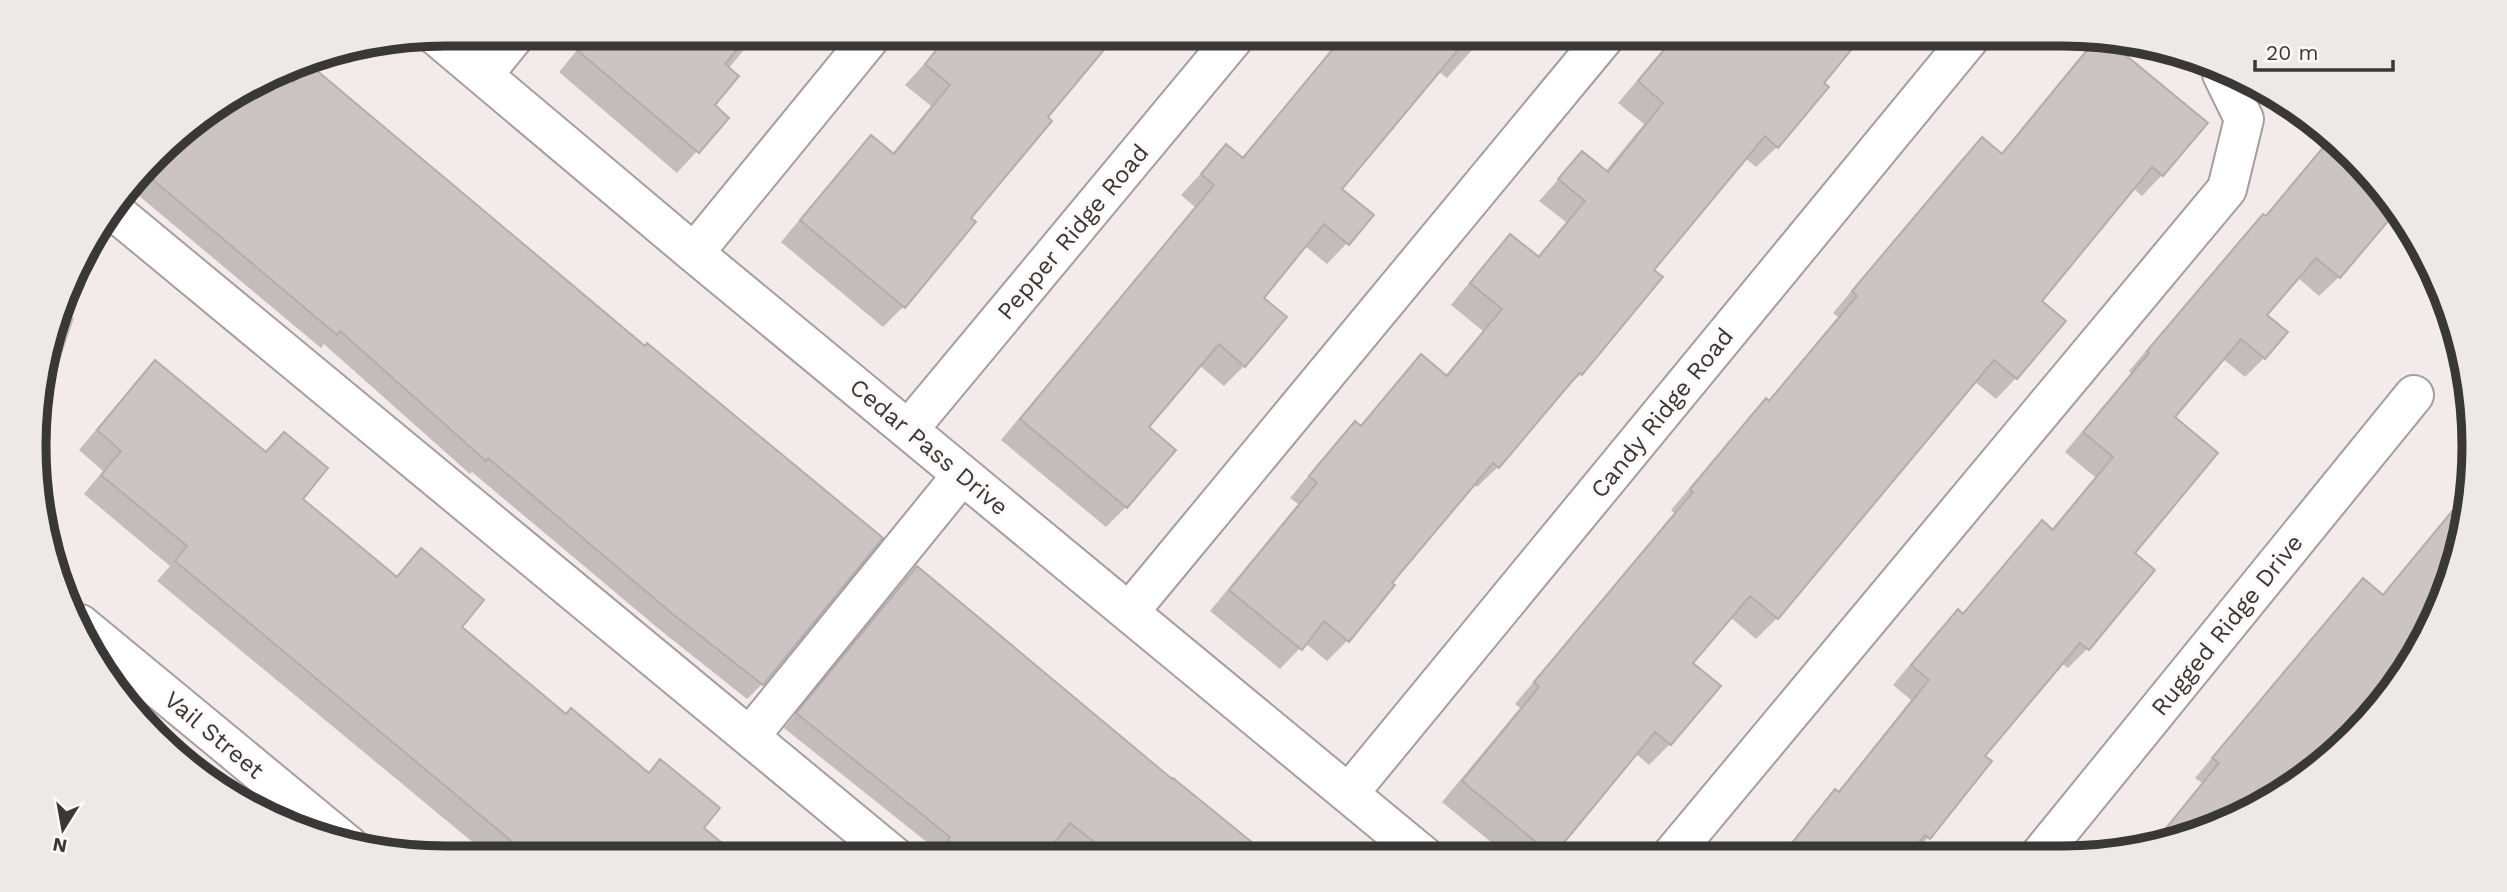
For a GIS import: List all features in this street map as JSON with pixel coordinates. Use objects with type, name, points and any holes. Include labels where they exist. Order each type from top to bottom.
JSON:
[{"type":"street","name":"Cedar Pass Drive","points":[[448,46],[694,253],[1412,846]]},
{"type":"street","points":[[483,75],[506,46]]},
{"type":"street","points":[[694,253],[863,46]]},
{"type":"street","name":"Pepper Ridge Road","points":[[908,430],[1227,46]]},
{"type":"street","points":[[1129,612],[1597,46]]},
{"type":"street","name":"Candy Ridge Road","points":[[1349,793],[1963,46]]},
{"type":"street","points":[[1679,846],[2227,189],[2244,119],[2226,81]]},
{"type":"street","points":[[119,215],[882,846]]},
{"type":"street","name":"Rugged Ridge Drive","points":[[2047,846],[2414,395]]},
{"type":"street","points":[[750,736],[962,475]]},
{"type":"street","name":"Vail Street","points":[[94,636],[328,828]]},
{"type":"building","points":[[572,46],[740,46],[725,64],[739,76],[715,105],[729,118],[699,153]]},
{"type":"building","points":[[940,46],[1107,46],[1048,117],[1052,121],[971,218],[976,222],[905,308],[800,220],[871,135],[894,154],[950,85],[925,64]]},
{"type":"building","points":[[1335,46],[1461,46],[1342,189],[1374,215],[1349,245],[1324,224],[1264,298],[1287,317],[1245,367],[1219,344],[1149,427],[1176,450],[1127,508],[1020,419],[1214,185],[1201,174],[1226,144],[1243,158]]},
{"type":"building","points":[[1667,46],[1854,46],[1824,83],[1829,87],[1778,148],[1765,136],[1654,270],[1663,277],[1582,375],[1579,373],[1499,468],[1493,463],[1392,583],[1395,585],[1349,642],[1324,621],[1302,650],[1229,590],[1317,483],[1309,476],[1355,421],[1361,426],[1421,354],[1447,376],[1502,309],[1470,283],[1510,234],[1539,257],[1585,201],[1558,179],[1582,151],[1608,172],[1663,103],[1638,81]]},
{"type":"building","points":[[2090,46],[2119,50],[2208,123],[2163,176],[2152,167],[2042,301],[2066,321],[2017,379],[1994,360],[1778,619],[1750,596],[1693,663],[1721,686],[1671,745],[1655,732],[1561,846],[1541,846],[1462,781],[1539,687],[1534,682],[1693,492],[1690,489],[1766,398],[1769,401],[1857,296],[1852,291],[1982,137],[2002,154]]},
{"type":"building","points":[[314,68],[645,346],[647,343],[883,538],[763,685],[674,615],[488,458],[486,461],[340,331],[337,335],[150,177],[182,145],[223,113],[289,78],[294,82],[302,73]]},
{"type":"building","points":[[2325,145],[2362,182],[2391,218],[2340,278],[2316,258],[2267,315],[2288,332],[2265,359],[2241,339],[2175,417],[2218,453],[2135,553],[2155,570],[2089,650],[2080,643],[1985,756],[1992,761],[1930,839],[1925,835],[1916,846],[1790,846],[1835,789],[1839,792],[1929,680],[1911,665],[1958,609],[1963,614],[2042,520],[2053,530],[2113,457],[2083,432],[2149,353],[2147,351],[2263,214],[2266,216]]},
{"type":"building","points":[[155,360],[266,452],[284,432],[328,468],[303,499],[397,577],[421,548],[484,600],[462,627],[566,714],[571,708],[649,773],[660,759],[720,808],[704,828],[726,846],[517,846],[175,561],[187,546],[101,475],[121,451],[97,430]]},
{"type":"building","points":[[2457,505],[2448,550],[2420,623],[2394,669],[2362,710],[2325,747],[2284,779],[2214,816],[2161,834],[2219,763],[2212,758],[2363,578],[2383,595]]},
{"type":"building","points":[[917,566],[1256,846],[1099,846],[1070,823],[1052,846],[955,846],[948,840],[950,837],[796,713]]}]
